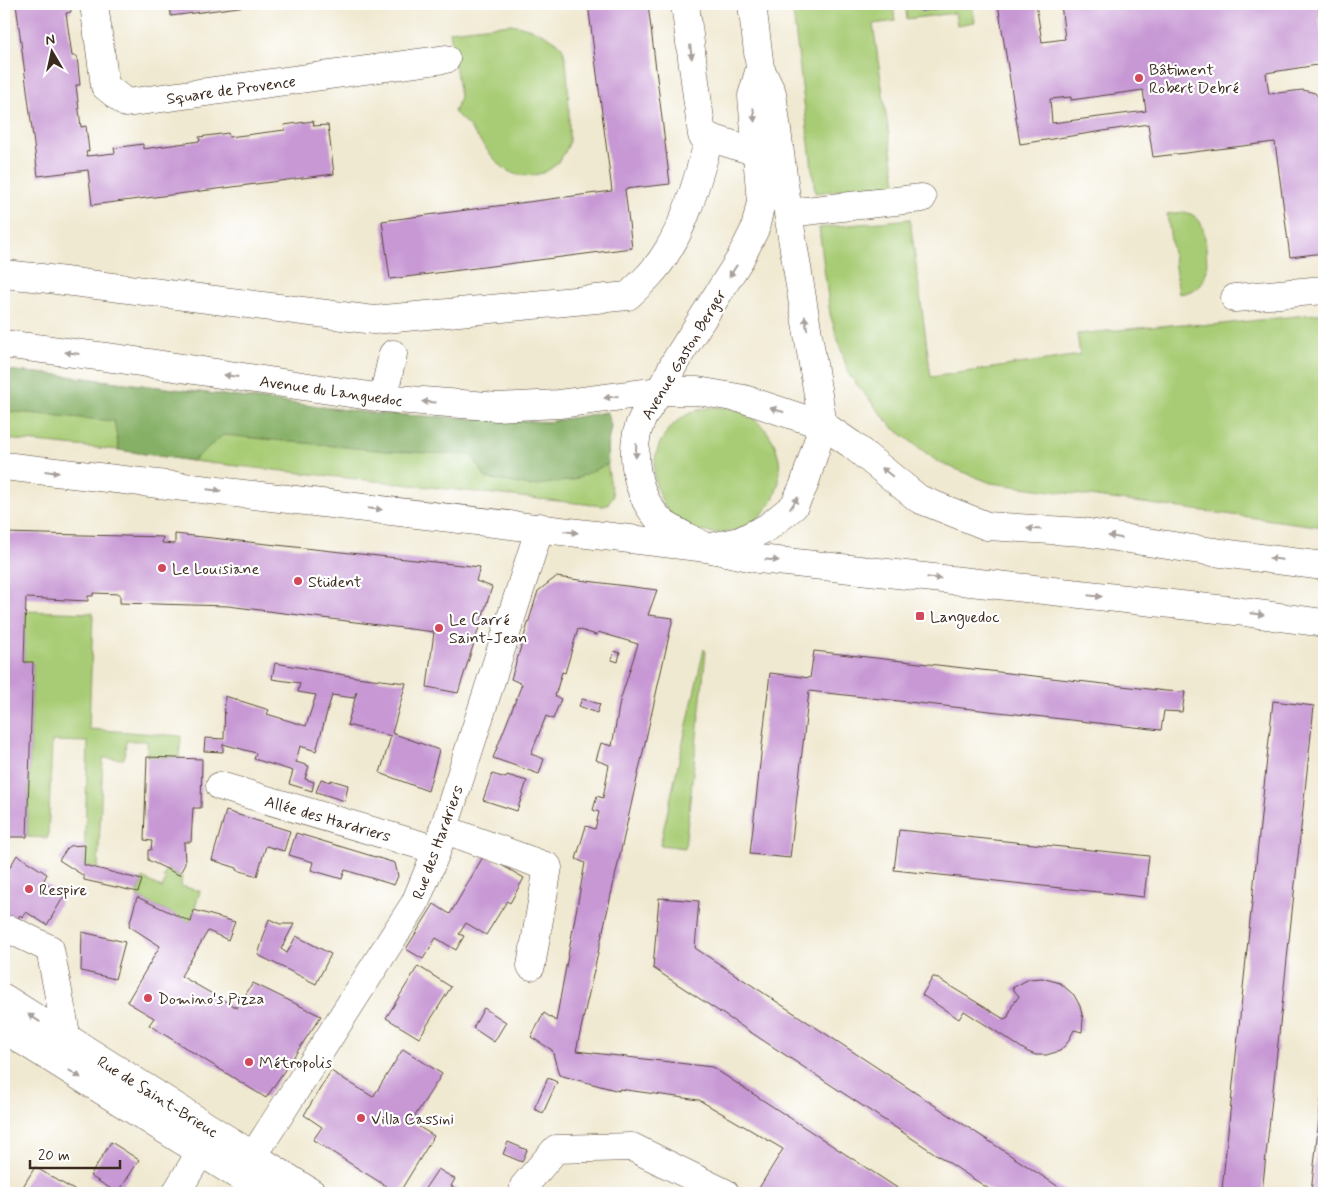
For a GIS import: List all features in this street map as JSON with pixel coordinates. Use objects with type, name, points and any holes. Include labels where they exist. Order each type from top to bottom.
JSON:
[{"type":"main road","name":"Square de Provence","points":[[94,4],[105,86],[126,103],[446,59]]},
{"type":"main road","points":[[685,4],[702,135],[743,148],[768,146]]},
{"type":"main road","name":"Avenue Gaston Berger","points":[[752,4],[760,68],[752,96],[768,146],[788,213],[823,425],[804,485],[794,506],[768,527],[740,541],[707,548],[661,521],[643,496],[635,457],[636,438],[642,418],[740,259],[754,229],[761,202],[768,146]]},
{"type":"main road","points":[[4,274],[34,276],[374,320],[628,296],[649,276],[669,249],[685,214],[710,138]]},
{"type":"main road","points":[[788,213],[922,198]]},
{"type":"main road","points":[[1235,298],[1324,290]]},
{"type":"main road","name":"Avenue du Languedoc","points":[[4,344],[121,359],[383,398],[496,407],[559,404],[660,391]]},
{"type":"main road","points":[[383,398],[393,354]]},
{"type":"main road","points":[[660,391],[698,392],[744,399],[823,425],[851,444],[919,499],[988,526],[1083,532],[1324,566]]},
{"type":"main road","points":[[4,466],[707,548],[759,558],[1324,622]]},
{"type":"main road","name":"Rue des Hardriers","points":[[246,1167],[415,903],[440,840],[540,528]]},
{"type":"main road","name":"Allée des Hardriers","points":[[220,786],[548,867],[531,966]]},
{"type":"main road","points":[[11,930],[50,949],[67,1039]]},
{"type":"main road","name":"Rue de Saint-Brieuc","points":[[4,998],[67,1039],[246,1167],[266,1193]]},
{"type":"main road","name":"Rue de Saint-Brieuc","points":[[4,1029],[200,1153],[246,1167],[312,1193]]},
{"type":"main road","points":[[524,1186],[556,1149],[632,1147],[725,1193]]},
{"type":"main road","points":[[176,1193],[200,1153]]},
{"type":"green space","points":[[792,4],[893,4],[895,21],[873,24],[896,184],[815,193]]},
{"type":"green space","points":[[905,4],[920,4],[921,11],[972,4],[975,22],[957,25],[955,13],[907,19]]},
{"type":"green space","points":[[511,24],[551,38],[561,46],[566,63],[569,143],[562,157],[555,165],[547,171],[535,175],[519,175],[506,170],[495,160],[470,128],[454,112],[460,97],[450,31]]},
{"type":"green space","points":[[1184,212],[1196,217],[1202,225],[1207,265],[1201,284],[1189,292],[1179,294],[1167,214]]},
{"type":"green space","points":[[910,219],[931,377],[1080,355],[1077,334],[1181,324],[1213,325],[1324,313],[1324,527],[991,483],[938,462],[892,427],[849,375],[830,314],[819,228]]},
{"type":"green space","points":[[4,370],[379,414],[548,422],[607,412],[609,426],[607,460],[613,496],[607,505],[603,506],[192,461],[119,450],[4,439]]},
{"type":"green space","points":[[4,370],[379,414],[548,422],[607,412],[611,426],[607,448],[608,464],[573,480],[530,486],[486,478],[472,455],[386,451],[223,435],[192,461],[119,450],[114,421],[4,411]]},
{"type":"green space","points":[[717,407],[741,412],[762,425],[775,446],[780,470],[775,494],[762,515],[741,528],[717,533],[693,528],[672,515],[659,494],[654,470],[659,446],[672,425],[693,412]]},
{"type":"green space","points":[[25,611],[93,613],[89,729],[181,736],[179,758],[147,757],[147,741],[126,741],[124,759],[103,758],[98,869],[84,865],[88,742],[52,741],[48,838],[27,837],[33,663],[24,662]]},
{"type":"green space","points":[[704,649],[706,652],[685,848],[660,845]]},
{"type":"green space","points":[[167,869],[182,877],[181,886],[200,891],[191,922],[137,897],[143,878],[162,888],[166,879],[163,878]]},
{"type":"building","points":[[16,4],[70,4],[71,12],[66,13],[72,56],[77,56],[80,85],[76,85],[81,127],[86,126],[89,151],[86,152],[87,156],[115,153],[114,148],[143,144],[143,149],[200,141],[199,137],[228,133],[229,137],[285,130],[284,125],[313,121],[314,126],[328,125],[334,174],[92,205],[88,170],[38,176]]},
{"type":"building","points":[[170,4],[254,4],[254,5],[171,16]]},
{"type":"building","points":[[588,4],[648,4],[670,184],[625,189],[632,248],[390,279],[382,221],[612,191]]},
{"type":"building","points":[[920,4],[965,4],[965,5],[921,11]]},
{"type":"building","name":"Bâtiment Robert Debré","points":[[998,4],[1036,4],[1042,42],[1065,39],[1061,4],[1318,4],[1324,64],[1266,73],[1269,94],[1303,90],[1315,93],[1321,101],[1324,121],[1324,253],[1290,257],[1275,142],[1153,157],[1148,124],[1020,144]],"holes":[[[1143,90],[1146,111],[1052,123],[1050,99],[1071,97],[1071,100]]]},
{"type":"building","points":[[4,533],[163,537],[162,543],[175,544],[175,534],[480,567],[476,581],[492,587],[458,693],[427,687],[434,632],[228,606],[120,603],[120,594],[93,593],[93,596],[88,596],[88,601],[26,598],[24,662],[33,662],[27,837],[4,837]]},
{"type":"building","points":[[556,577],[657,590],[648,615],[673,618],[576,1051],[712,1067],[905,1193],[756,1193],[783,1149],[699,1100],[619,1089],[619,1091],[559,1075],[552,1050],[531,1037],[544,1013],[556,1021],[585,863],[576,859],[586,826],[595,829],[599,812],[593,810],[597,796],[603,798],[609,765],[596,760],[601,743],[612,746],[620,701],[638,644],[598,632],[596,635],[578,629],[565,673],[562,672],[555,696],[561,699],[553,719],[546,716],[531,754],[544,759],[539,774],[493,758],[522,684],[511,679],[538,591]]},
{"type":"building","points":[[614,651],[620,653],[618,662],[612,660]]},
{"type":"building","points":[[814,651],[1185,692],[1182,712],[1164,711],[1161,730],[809,691],[790,858],[750,854],[770,673],[810,678]]},
{"type":"building","points":[[275,663],[356,677],[406,683],[392,733],[439,750],[428,791],[380,773],[391,736],[347,725],[357,692],[354,698],[332,695],[316,751],[300,746],[296,762],[309,766],[305,779],[314,782],[312,791],[289,784],[293,771],[254,759],[256,753],[223,744],[223,752],[204,751],[205,738],[224,739],[225,696],[269,710],[267,714],[306,726],[316,695],[298,692],[300,683],[272,679]]},
{"type":"building","points":[[582,699],[600,704],[597,713],[579,706]]},
{"type":"building","points":[[1273,701],[1314,706],[1262,1193],[1222,1189]]},
{"type":"building","points":[[147,757],[202,759],[201,808],[193,808],[191,842],[184,842],[185,864],[179,875],[148,860],[148,850],[151,850],[152,841],[144,840]]},
{"type":"building","points":[[492,774],[506,778],[507,775],[527,781],[517,811],[483,800]]},
{"type":"building","points":[[321,779],[348,785],[345,801],[316,792]]},
{"type":"building","points":[[226,811],[290,831],[284,851],[266,846],[257,876],[212,860]]},
{"type":"building","points":[[899,830],[1149,856],[1144,897],[894,870]]},
{"type":"building","points":[[296,833],[395,863],[398,876],[394,885],[345,870],[342,879],[311,870],[313,862],[289,855]]},
{"type":"building","points":[[85,845],[84,865],[142,880],[138,892],[84,880],[84,876],[59,860],[69,846]]},
{"type":"building","name":"Respire","points":[[17,855],[47,874],[43,882],[64,896],[47,925],[26,912],[22,917],[20,915],[4,941],[4,877]]},
{"type":"building","points":[[484,855],[524,878],[510,903],[507,901],[486,935],[466,923],[459,934],[464,936],[456,950],[436,938],[423,959],[406,949],[434,904],[450,914]]},
{"type":"building","name":"Métropolis","points":[[137,897],[191,922],[194,910],[235,922],[228,940],[208,931],[181,976],[237,1008],[253,983],[321,1016],[266,1098],[149,1025],[154,1018],[127,1002],[160,946],[129,926]]},
{"type":"building","points":[[659,898],[699,901],[695,948],[1068,1193],[995,1193],[653,968]]},
{"type":"building","points":[[269,919],[280,924],[294,924],[281,949],[287,953],[296,936],[331,954],[316,984],[258,955]]},
{"type":"building","points":[[82,932],[125,942],[115,979],[81,971]]},
{"type":"building","points":[[418,966],[451,987],[419,1038],[386,1018]]},
{"type":"building","points":[[933,977],[1004,1019],[1008,1017],[1012,1006],[1019,996],[1012,988],[1029,979],[1042,978],[1060,983],[1074,995],[1080,1006],[1083,1019],[1082,1032],[1074,1030],[1068,1042],[1060,1051],[1046,1055],[1036,1055],[1028,1052],[964,1011],[959,1019],[922,995]]},
{"type":"building","points":[[484,1008],[506,1022],[494,1042],[473,1028]]},
{"type":"building","name":"Villa Cassini","points":[[403,1049],[442,1074],[411,1122],[434,1136],[399,1193],[397,1193],[313,1140],[322,1127],[304,1115],[331,1071],[373,1097]]},
{"type":"building","points":[[548,1078],[557,1082],[543,1113],[534,1109]]},
{"type":"building","points":[[1323,1083],[1324,1193],[1311,1193]]},
{"type":"building","points":[[111,1142],[139,1160],[118,1193],[90,1176]]},
{"type":"building","points":[[508,1142],[527,1150],[522,1162],[503,1154]]},
{"type":"building","points":[[35,1167],[79,1193],[19,1193]]},
{"type":"building","points":[[438,1169],[455,1179],[451,1186],[464,1193],[422,1193]]},
{"type":"place","name":"Bâtiment Robert Debré","points":[[1139,78]]},
{"type":"place","name":"Le Louisiane","points":[[162,568]]},
{"type":"place","name":"Stüdent","points":[[298,581]]},
{"type":"place","name":"Languedoc","points":[[920,616]]},
{"type":"place","name":"Le Carré Saint-Jean","points":[[439,628]]},
{"type":"place","name":"Respire","points":[[29,889]]},
{"type":"place","name":"Domino's Pizza","points":[[148,998]]},
{"type":"place","name":"Métropolis","points":[[249,1062]]},
{"type":"place","name":"Villa Cassini","points":[[361,1118]]}]
